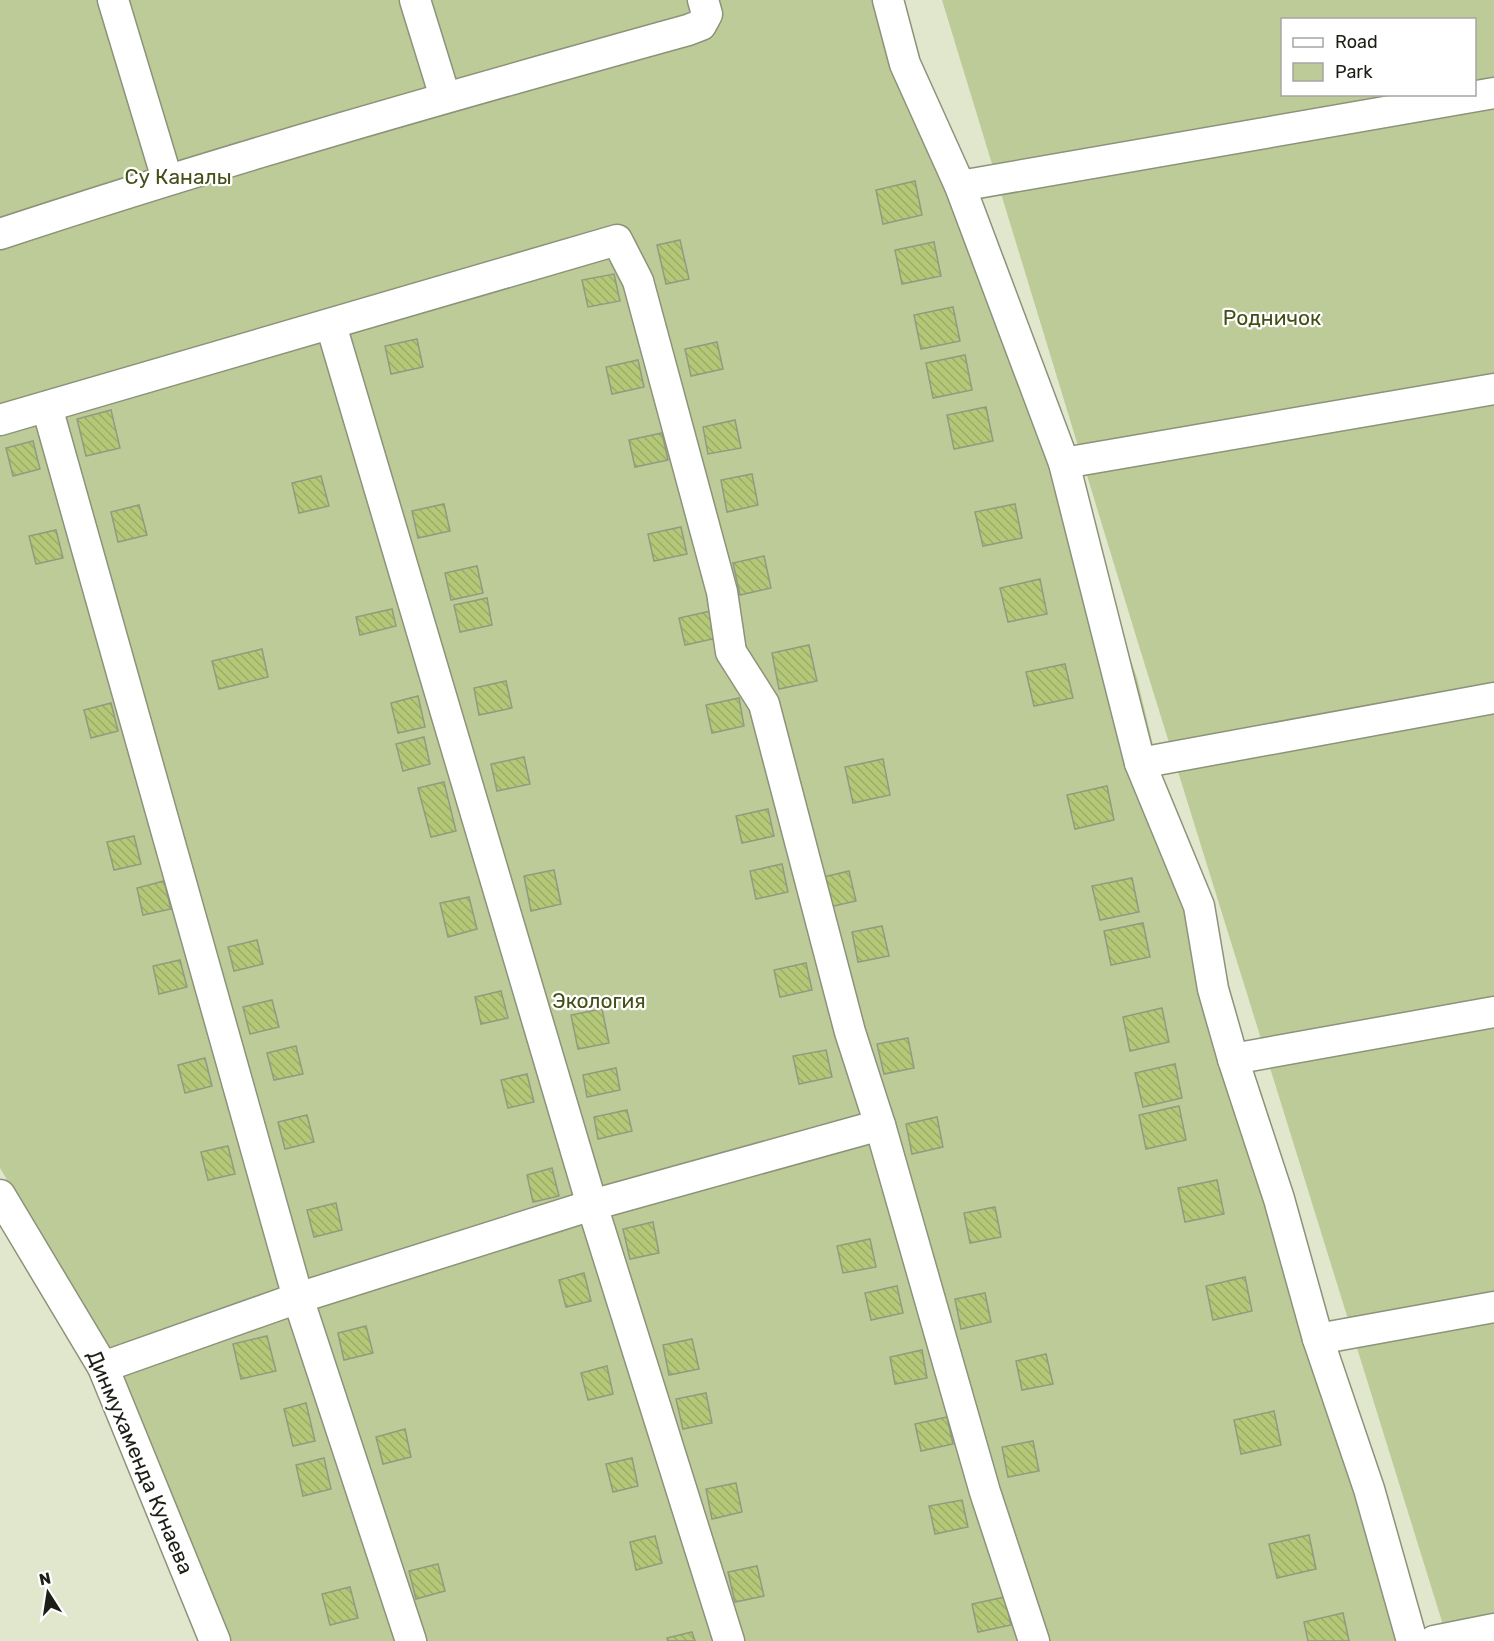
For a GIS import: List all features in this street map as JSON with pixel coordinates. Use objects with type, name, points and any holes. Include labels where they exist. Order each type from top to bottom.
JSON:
[{"type":"street","points":[[112,0],[167,178]]},
{"type":"street","points":[[415,0],[445,97]]},
{"type":"street","points":[[0,234],[167,178],[445,97],[688,30],[701,25],[707,14],[703,0]]},
{"type":"street","points":[[888,0],[905,64],[960,186],[1064,463],[1140,763],[1199,906],[1213,989],[1233,1059],[1279,1199],[1318,1339],[1369,1489],[1412,1641]]},
{"type":"street","points":[[960,186],[1494,93]]},
{"type":"street","points":[[0,420],[331,326],[617,240],[638,281],[722,592],[731,652],[764,704],[837,987],[880,1125],[985,1492],[1035,1641]]},
{"type":"street","points":[[331,326],[592,1205],[729,1641]]},
{"type":"street","points":[[1064,463],[1494,388]]},
{"type":"street","points":[[47,407],[298,1298],[411,1641]]},
{"type":"street","points":[[1140,763],[1494,698]]},
{"type":"street","points":[[1233,1059],[1494,1012]]},
{"type":"street","points":[[103,1367],[298,1298],[592,1205],[880,1125]]},
{"type":"street","name":"Динмухаменда Кунаева","points":[[0,1195],[103,1367],[215,1641]]},
{"type":"street","points":[[1318,1339],[1494,1307]]},
{"type":"street","points":[[1434,1641],[1494,1629]]},
{"type":"green space","name":"Экология","points":[[0,0],[895,0],[946,136],[1137,678],[1169,812],[1423,1641],[229,1641],[88,1315],[0,1168]]},
{"type":"green space","name":"Родничок","points":[[942,0],[1494,0],[1494,1641],[1448,1641],[1139,646]]},
{"type":"building","points":[[915,181],[922,215],[883,224],[876,190]]},
{"type":"building","points":[[680,240],[689,279],[666,284],[657,245]]},
{"type":"building","points":[[934,242],[941,276],[902,284],[895,250]]},
{"type":"building","points":[[614,274],[620,301],[588,307],[582,280]]},
{"type":"building","points":[[953,307],[960,341],[921,349],[914,315]]},
{"type":"building","points":[[417,339],[423,367],[391,374],[385,346]]},
{"type":"building","points":[[717,342],[723,369],[691,376],[685,349]]},
{"type":"building","points":[[965,355],[972,390],[933,398],[926,363]]},
{"type":"building","points":[[638,360],[644,387],[612,394],[606,367]]},
{"type":"building","points":[[986,407],[993,441],[954,449],[947,415]]},
{"type":"building","points":[[111,410],[120,448],[86,456],[77,419]]},
{"type":"building","points":[[735,420],[741,448],[708,454],[703,427]]},
{"type":"building","points":[[662,433],[668,460],[635,467],[629,440]]},
{"type":"building","points":[[33,441],[40,469],[13,476],[6,448]]},
{"type":"building","points":[[752,474],[758,505],[727,512],[721,480]]},
{"type":"building","points":[[321,476],[329,506],[299,513],[292,483]]},
{"type":"building","points":[[444,504],[450,531],[418,538],[412,511]]},
{"type":"building","points":[[1015,504],[1022,538],[983,546],[975,512]]},
{"type":"building","points":[[139,505],[147,535],[118,542],[111,512]]},
{"type":"building","points":[[681,527],[687,554],[654,561],[648,534]]},
{"type":"building","points":[[56,530],[63,558],[36,564],[29,536]]},
{"type":"building","points":[[764,556],[771,588],[740,595],[733,563]]},
{"type":"building","points":[[477,566],[483,593],[451,600],[445,573]]},
{"type":"building","points":[[1040,579],[1047,614],[1008,622],[1000,588]]},
{"type":"building","points":[[487,598],[492,625],[460,632],[454,605]]},
{"type":"building","points":[[392,609],[396,626],[360,635],[356,617]]},
{"type":"building","points":[[711,611],[717,638],[685,645],[679,618]]},
{"type":"building","points":[[809,645],[817,681],[779,689],[772,653]]},
{"type":"building","points":[[262,649],[268,677],[219,689],[212,661]]},
{"type":"building","points":[[1065,664],[1073,698],[1034,706],[1026,672]]},
{"type":"building","points":[[506,681],[512,708],[479,715],[474,688]]},
{"type":"building","points":[[418,696],[425,727],[398,733],[391,703]]},
{"type":"building","points":[[739,698],[744,726],[712,733],[706,705]]},
{"type":"building","points":[[111,703],[118,731],[91,738],[84,710]]},
{"type":"building","points":[[424,737],[430,764],[403,771],[396,744]]},
{"type":"building","points":[[524,757],[530,784],[497,791],[491,764]]},
{"type":"building","points":[[883,759],[890,795],[853,803],[845,767]]},
{"type":"building","points":[[444,782],[456,831],[431,837],[418,788]]},
{"type":"building","points":[[1107,786],[1114,820],[1075,829],[1067,795]]},
{"type":"building","points":[[768,809],[774,836],[742,843],[736,816]]},
{"type":"building","points":[[134,836],[141,864],[114,870],[107,842]]},
{"type":"building","points":[[782,864],[788,892],[756,899],[750,871]]},
{"type":"building","points":[[554,870],[561,904],[531,911],[524,876]]},
{"type":"building","points":[[849,871],[856,901],[825,908],[819,878]]},
{"type":"building","points":[[1132,878],[1139,912],[1100,920],[1092,886]]},
{"type":"building","points":[[164,881],[171,909],[143,915],[137,888]]},
{"type":"building","points":[[469,897],[477,929],[448,937],[440,903]]},
{"type":"building","points":[[1143,923],[1150,957],[1111,965],[1104,931]]},
{"type":"building","points":[[882,926],[889,956],[858,962],[852,932]]},
{"type":"building","points":[[257,940],[263,964],[234,971],[228,947]]},
{"type":"building","points":[[180,960],[187,987],[159,994],[153,966]]},
{"type":"building","points":[[806,963],[812,990],[780,997],[774,970]]},
{"type":"building","points":[[501,991],[508,1018],[481,1024],[475,997]]},
{"type":"building","points":[[272,1000],[279,1027],[250,1034],[243,1007]]},
{"type":"building","points":[[1162,1008],[1169,1042],[1130,1051],[1123,1017]]},
{"type":"building","points":[[602,1009],[609,1043],[578,1049],[571,1015]]},
{"type":"building","points":[[908,1038],[914,1068],[884,1074],[877,1044]]},
{"type":"building","points":[[296,1046],[303,1074],[274,1080],[267,1053]]},
{"type":"building","points":[[826,1050],[832,1077],[799,1084],[793,1056]]},
{"type":"building","points":[[205,1058],[212,1086],[185,1093],[178,1065]]},
{"type":"building","points":[[1175,1064],[1182,1098],[1143,1107],[1135,1073]]},
{"type":"building","points":[[616,1068],[620,1090],[587,1097],[583,1075]]},
{"type":"building","points":[[527,1074],[534,1102],[508,1108],[501,1080]]},
{"type":"building","points":[[1179,1106],[1186,1140],[1146,1149],[1139,1115]]},
{"type":"building","points":[[627,1110],[632,1131],[598,1139],[594,1117]]},
{"type":"building","points":[[307,1115],[314,1142],[285,1149],[278,1122]]},
{"type":"building","points":[[937,1117],[943,1147],[912,1154],[906,1124]]},
{"type":"building","points":[[228,1146],[235,1174],[208,1180],[201,1152]]},
{"type":"building","points":[[552,1168],[559,1196],[533,1202],[527,1175]]},
{"type":"building","points":[[1217,1180],[1224,1214],[1185,1222],[1178,1188]]},
{"type":"building","points":[[336,1203],[342,1230],[314,1237],[307,1210]]},
{"type":"building","points":[[995,1207],[1001,1237],[970,1243],[964,1213]]},
{"type":"building","points":[[653,1222],[659,1253],[630,1259],[623,1229]]},
{"type":"building","points":[[870,1239],[876,1267],[843,1273],[837,1246]]},
{"type":"building","points":[[584,1273],[591,1301],[566,1307],[559,1280]]},
{"type":"building","points":[[1245,1277],[1252,1311],[1213,1320],[1206,1286]]},
{"type":"building","points":[[897,1286],[903,1313],[871,1320],[865,1293]]},
{"type":"building","points":[[985,1293],[991,1322],[961,1329],[955,1299]]},
{"type":"building","points":[[366,1326],[373,1353],[344,1360],[338,1333]]},
{"type":"building","points":[[267,1336],[276,1371],[241,1379],[233,1344]]},
{"type":"building","points":[[692,1339],[699,1369],[669,1375],[663,1345]]},
{"type":"building","points":[[922,1350],[927,1378],[895,1384],[890,1357]]},
{"type":"building","points":[[1046,1354],[1053,1384],[1022,1390],[1016,1361]]},
{"type":"building","points":[[607,1366],[613,1394],[588,1400],[581,1373]]},
{"type":"building","points":[[706,1393],[712,1423],[683,1429],[676,1399]]},
{"type":"building","points":[[306,1403],[315,1441],[293,1446],[284,1409]]},
{"type":"building","points":[[1274,1411],[1281,1445],[1241,1454],[1234,1420]]},
{"type":"building","points":[[947,1417],[953,1444],[921,1451],[915,1424]]},
{"type":"building","points":[[405,1429],[411,1457],[383,1464],[376,1437]]},
{"type":"building","points":[[1033,1441],[1039,1471],[1008,1477],[1002,1447]]},
{"type":"building","points":[[324,1458],[331,1489],[303,1496],[296,1465]]},
{"type":"building","points":[[632,1458],[638,1486],[613,1492],[606,1464]]},
{"type":"building","points":[[736,1483],[742,1512],[712,1519],[706,1489]]},
{"type":"building","points":[[962,1500],[968,1527],[935,1534],[929,1506]]},
{"type":"building","points":[[1309,1535],[1316,1569],[1277,1578],[1269,1544]]},
{"type":"building","points":[[655,1536],[662,1563],[636,1570],[630,1542]]},
{"type":"building","points":[[438,1564],[445,1591],[416,1599],[409,1571]]},
{"type":"building","points":[[757,1566],[764,1596],[735,1602],[728,1572]]},
{"type":"building","points":[[350,1587],[358,1618],[330,1625],[322,1594]]},
{"type":"building","points":[[1005,1597],[1011,1625],[978,1632],[972,1604]]},
{"type":"building","points":[[1343,1613],[1349,1641],[1308,1641],[1304,1622]]},
{"type":"building","points":[[692,1632],[695,1641],[668,1641],[667,1638]]},
{"type":"park label","name":"Су Каналы","points":[[178,177]]}]
